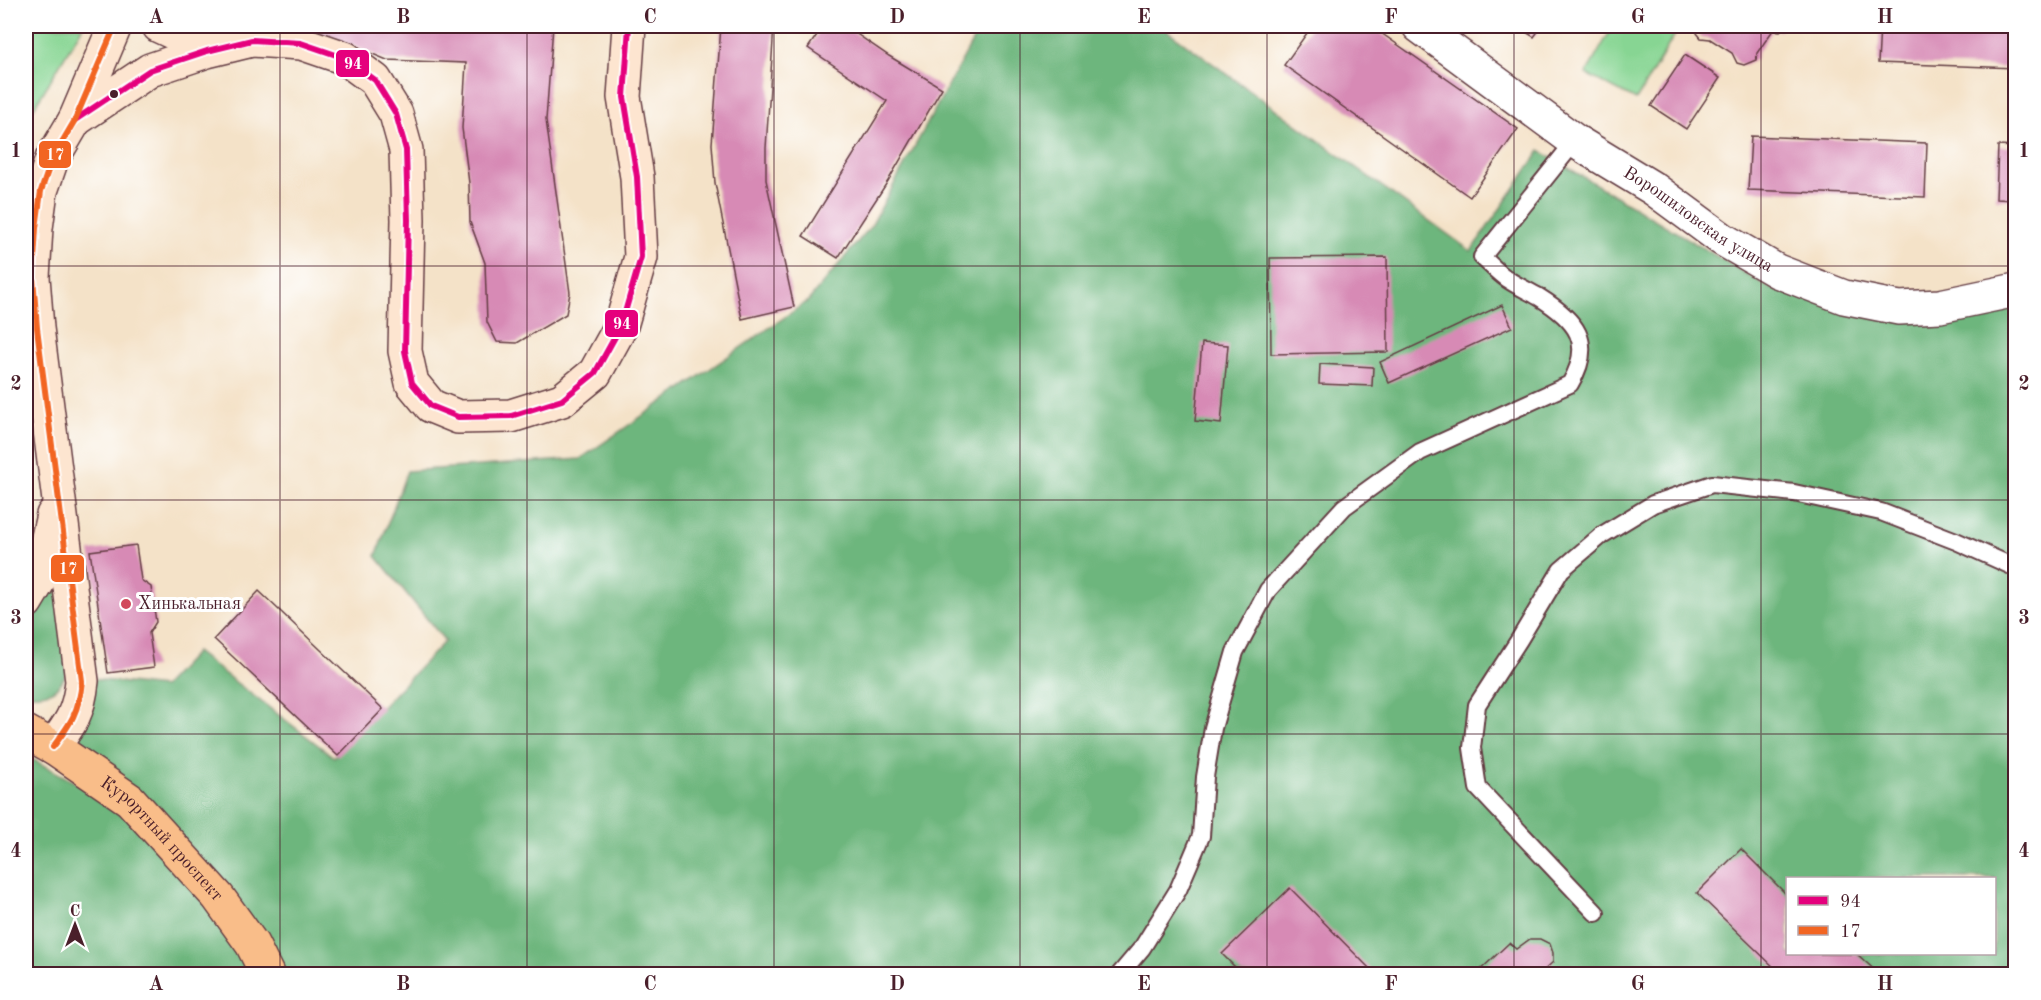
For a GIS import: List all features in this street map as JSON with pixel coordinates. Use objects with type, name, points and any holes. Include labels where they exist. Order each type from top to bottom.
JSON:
[{"type":"main road","name":"Курортный проспект","points":[[39,739],[130,800],[171,843],[225,906],[252,944],[267,975]]},
{"type":"street","points":[[39,739],[70,723],[80,703],[82,681],[37,328],[33,277],[36,228],[41,191],[52,159],[75,120],[115,26]]},
{"type":"street","points":[[159,26],[174,33],[231,45]]},
{"type":"street","points":[[75,120],[150,70],[252,40],[301,43],[345,58],[375,80],[396,114],[406,150],[408,220],[405,351],[412,383],[431,406],[458,417],[511,416],[562,400],[595,373],[621,326],[641,257],[637,177],[624,96],[629,26]]},
{"type":"street","name":"Ворошиловская улица","points":[[1419,26],[1575,141],[1654,189],[1722,239],[1778,271],[1844,297],[1899,308],[1940,306],[2016,290]]},
{"type":"street","points":[[26,602],[38,582],[58,493]]},
{"type":"lane","points":[[1120,975],[1142,948],[1178,890],[1201,836],[1205,777],[1213,728],[1235,652],[1268,590],[1344,507],[1420,452],[1570,384],[1580,368],[1580,337],[1572,322],[1541,298],[1507,279],[1482,257],[1575,141]]},
{"type":"lane","points":[[1596,913],[1478,788],[1472,748],[1477,705],[1561,570],[1602,535],[1653,504],[1712,484],[1794,493],[1881,512],[1956,541],[2016,568]]},
{"type":"green space","points":[[26,26],[83,26],[26,121]]},
{"type":"green space","points":[[1038,26],[1161,26],[1471,251],[1540,151],[1770,288],[1847,310],[2015,293],[2015,974],[279,974],[74,746],[94,679],[163,687],[196,652],[334,757],[445,641],[376,556],[407,471],[580,459],[808,301],[871,226],[978,31]]},
{"type":"green space","points":[[1613,26],[1680,26],[1636,100],[1586,74]]},
{"type":"green space","points":[[54,564],[68,668],[58,687],[48,693],[26,694],[26,623],[32,615]]},
{"type":"green space","points":[[26,756],[112,802],[231,927],[251,974],[26,974]]},
{"type":"building","points":[[305,26],[553,26],[546,120],[570,293],[566,314],[517,343],[497,342],[487,322],[485,263],[470,222],[469,183],[462,128],[466,63],[387,60]]},
{"type":"building","points":[[721,26],[774,26],[766,180],[794,307],[742,319],[715,183],[712,144]]},
{"type":"building","points":[[823,26],[845,26],[942,88],[888,181],[838,258],[803,236],[887,101],[808,48]]},
{"type":"building","points":[[1312,26],[1371,26],[1518,129],[1470,197],[1284,65]]},
{"type":"building","points":[[1516,26],[1542,26],[1534,37]]},
{"type":"building","points":[[1699,26],[1786,26],[1780,31],[1773,30],[1757,53],[1756,60],[1744,65],[1737,63],[1732,53],[1710,39],[1701,38],[1697,33]]},
{"type":"building","points":[[1880,26],[2016,26],[2016,68],[1878,63]]},
{"type":"building","points":[[1685,55],[1720,78],[1686,129],[1651,106]]},
{"type":"building","points":[[1751,136],[1927,143],[1925,197],[1748,190]]},
{"type":"building","points":[[1998,146],[2016,147],[2016,200],[1996,199]]},
{"type":"building","points":[[1387,257],[1388,352],[1271,354],[1270,258]]},
{"type":"building","points":[[1502,305],[1512,327],[1389,383],[1380,362]]},
{"type":"building","points":[[1202,343],[1228,345],[1221,424],[1195,421]]},
{"type":"building","points":[[1320,364],[1373,367],[1372,386],[1319,384]]},
{"type":"building","name":"Хинькальная","points":[[136,545],[141,580],[151,587],[156,622],[149,633],[154,667],[108,673],[90,551]]},
{"type":"building","points":[[259,591],[383,709],[338,756],[214,639]]},
{"type":"building","points":[[1741,849],[1786,894],[1786,955],[1858,955],[1879,974],[1778,974],[1780,973],[1697,893]]},
{"type":"building","points":[[1290,888],[1375,974],[1242,974],[1222,954]]},
{"type":"building","points":[[1530,939],[1540,939],[1550,944],[1553,953],[1553,962],[1540,974],[1476,974],[1509,943],[1516,949]]},
{"type":"transit line","name":"17","points":[[53,747],[73,717],[79,701],[82,681],[37,328],[33,277],[36,228],[41,191],[52,159],[75,120],[115,26]]},
{"type":"transit line","name":"94","points":[[75,120],[150,70],[207,51],[252,40],[301,43],[345,58],[375,80],[396,114],[406,150],[408,220],[405,351],[412,383],[431,406],[458,417],[511,416],[562,400],[595,373],[621,326],[641,257],[637,177],[624,97],[629,26]]},
{"type":"place","name":"Хинькальная","points":[[126,604]]}]
